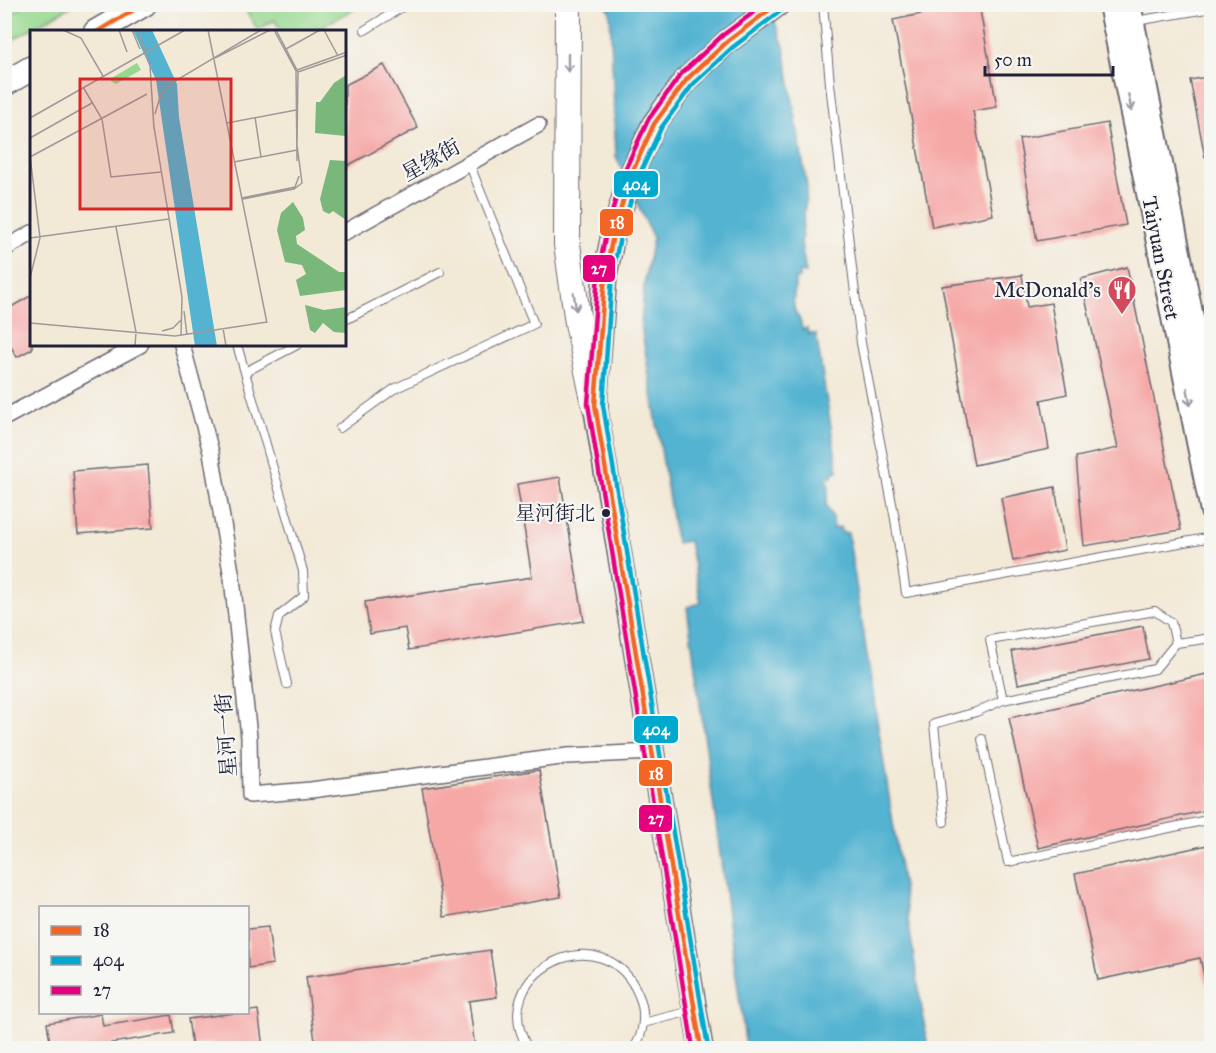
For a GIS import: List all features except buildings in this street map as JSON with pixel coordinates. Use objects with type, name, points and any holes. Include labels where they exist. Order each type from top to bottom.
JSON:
[{"type":"highway","points":[[568,4],[567,244],[578,323],[595,405]]},
{"type":"main road","points":[[99,30],[144,4]]},
{"type":"main road","points":[[701,1048],[595,405],[605,275],[613,236],[630,177],[654,124],[687,79],[728,40],[778,4]]},
{"type":"main road","name":"Taiyuan Street","points":[[1110,4],[1212,417]]},
{"type":"main road","name":"Taiyuan Street","points":[[1131,13],[1197,355],[1212,511]]},
{"type":"main road","points":[[4,84],[30,73]]},
{"type":"street","name":"星缘街","points":[[346,231],[538,125]]},
{"type":"street","points":[[4,249],[30,234]]},
{"type":"street","points":[[4,418],[138,346]]},
{"type":"street","name":"星河一街","points":[[182,346],[211,452],[232,578],[249,737],[250,795],[311,790],[567,756],[653,752]]},
{"type":"lane","points":[[364,30],[407,4]]},
{"type":"lane","points":[[823,4],[830,84],[861,343],[895,519],[906,593],[1212,537]]},
{"type":"lane","points":[[1131,13],[1212,8]]},
{"type":"lane","points":[[340,428],[394,389],[534,324],[469,163]]},
{"type":"lane","points":[[346,320],[440,272]]},
{"type":"lane","points":[[237,346],[303,571],[304,596],[279,616],[275,632],[287,684]]},
{"type":"lane","points":[[245,372],[295,346]]},
{"type":"lane","points":[[1003,700],[990,640],[1155,611],[1171,622],[1176,643]]},
{"type":"lane","points":[[944,822],[934,724],[976,712],[1003,700],[1155,669],[1176,643],[1212,638]]},
{"type":"lane","points":[[982,739],[1008,862],[1212,819]]},
{"type":"lane","points":[[528,1048],[523,1040],[519,1019],[521,999],[530,981],[544,966],[563,957],[583,954],[603,958],[621,968],[634,984],[642,1003],[643,1023],[638,1043],[634,1048]]},
{"type":"lane","points":[[643,1023],[695,1011]]},
{"type":"green space","points":[[27,4],[73,5],[5,44],[5,17]]},
{"type":"green space","points":[[242,5],[362,5],[315,30],[281,30],[274,20],[258,30]]},
{"type":"water","points":[[606,5],[769,5],[784,47],[807,187],[801,243],[806,273],[799,272],[799,278],[795,279],[794,308],[802,330],[807,328],[808,334],[816,334],[838,471],[832,473],[832,477],[826,478],[829,488],[826,504],[833,518],[834,529],[840,527],[841,532],[848,533],[928,1048],[746,1048],[687,607],[701,603],[689,541],[676,543],[641,325],[645,278],[653,238],[616,156],[610,11]]},
{"type":"transit line","name":"18","points":[[100,30],[143,4]]},
{"type":"transit line","name":"27","points":[[693,1048],[588,404],[598,274],[606,233],[623,174],[648,120],[681,74],[723,35],[765,4]]},
{"type":"transit line","name":"18","points":[[701,1048],[595,405],[605,275],[613,235],[630,177],[654,124],[687,79],[728,41],[777,4]]},
{"type":"transit line","name":"404","points":[[708,1047],[603,405],[612,276],[620,237],[637,180],[661,128],[693,84],[733,47],[782,10]]},
{"type":"place","name":"McDonald's","points":[[1122,316]]},
{"type":"place","name":"星河街北","points":[[606,513]]}]
